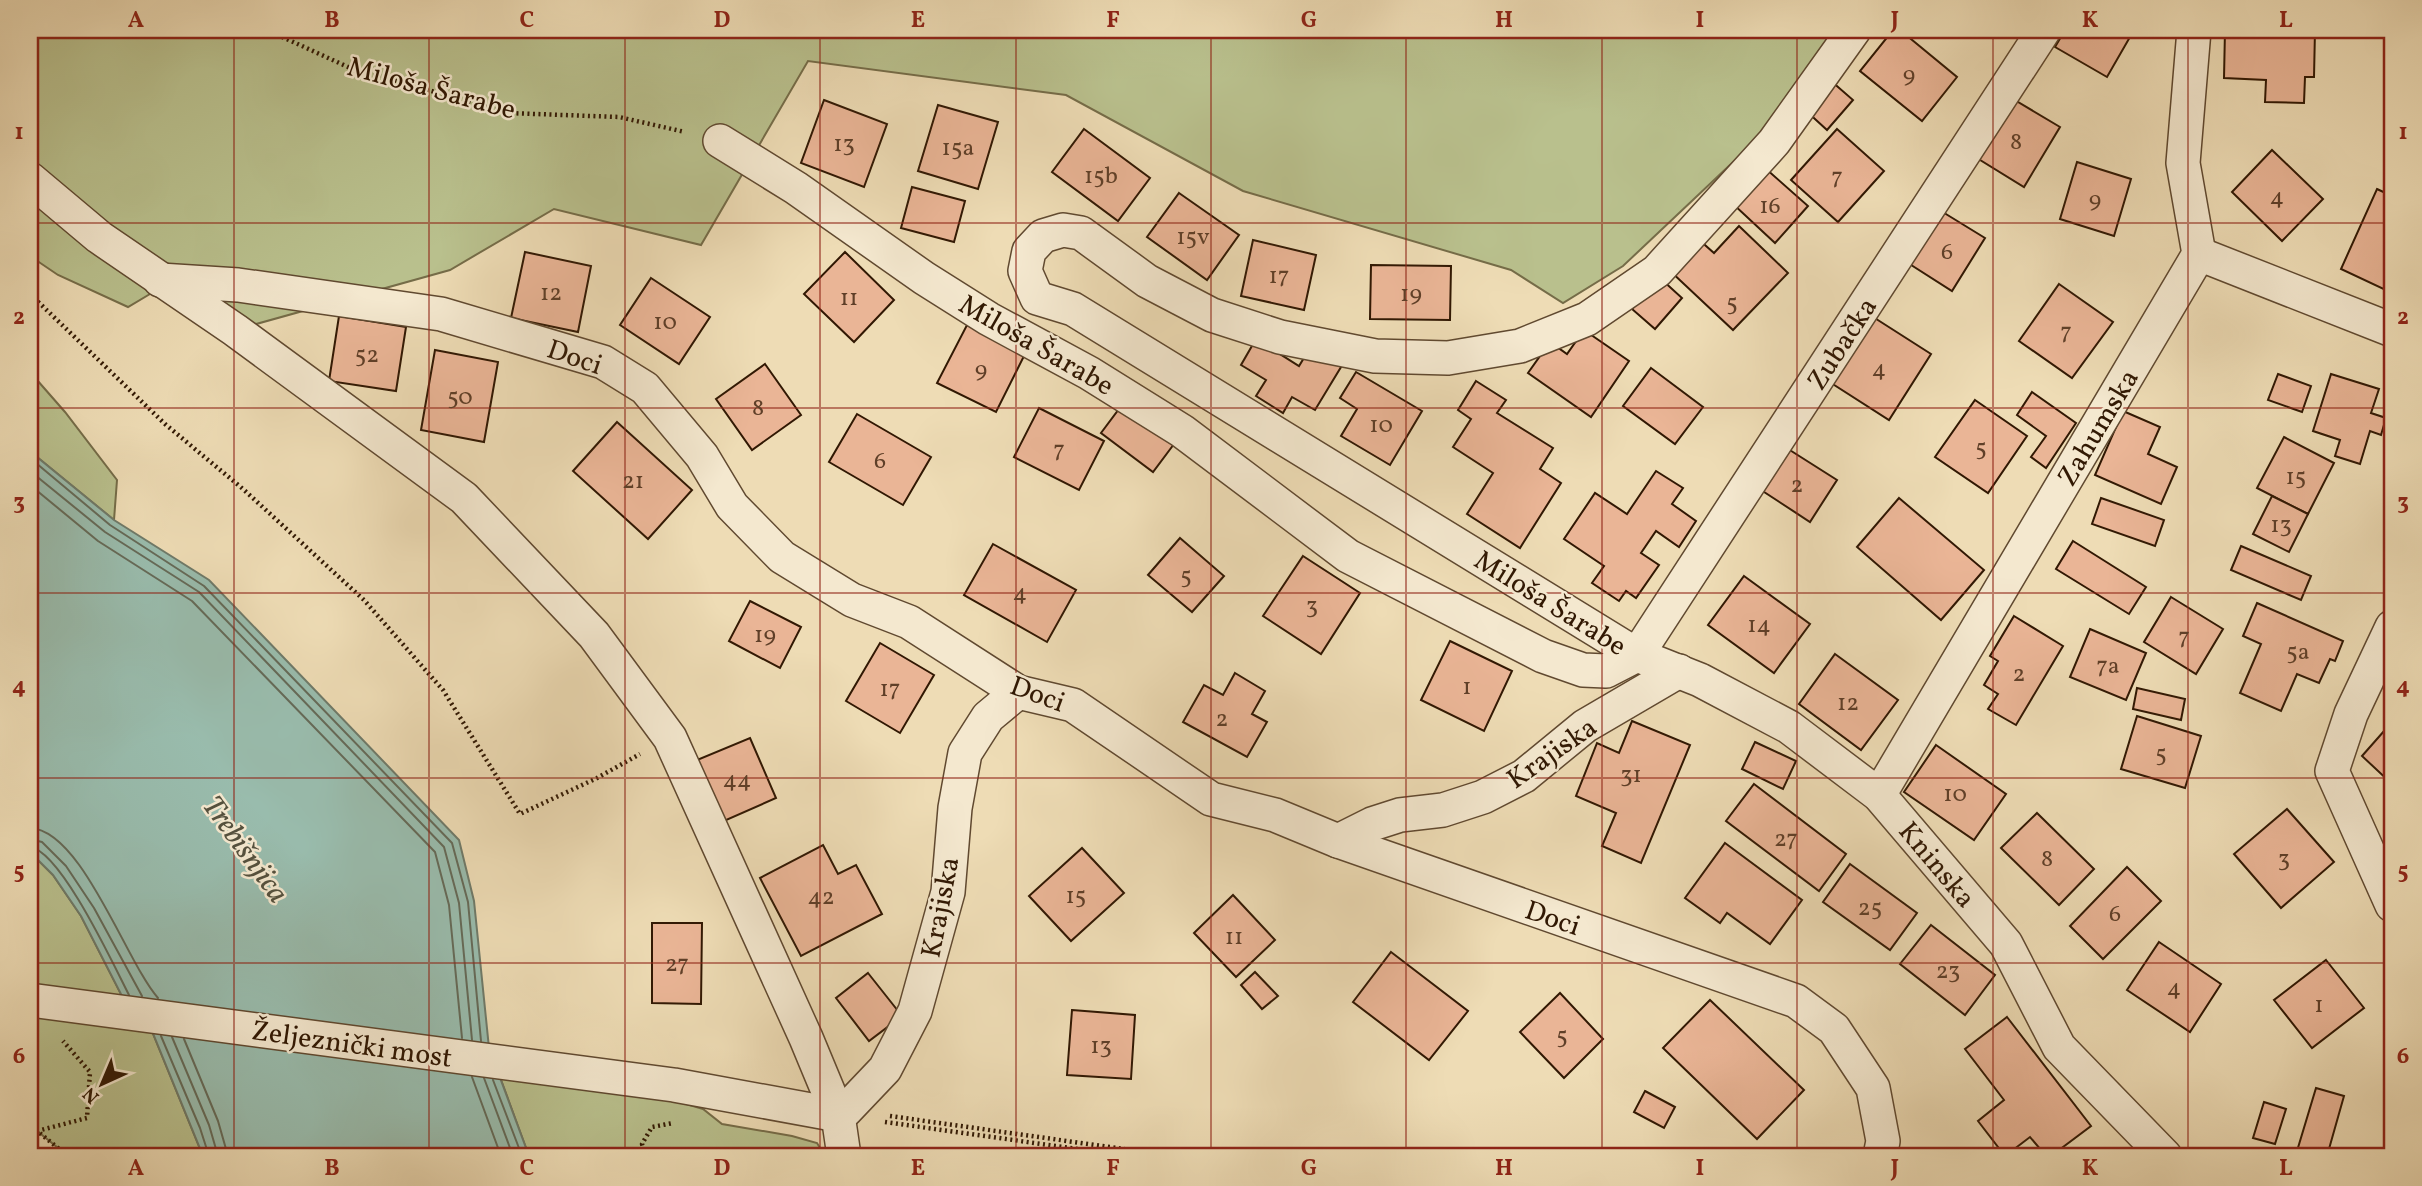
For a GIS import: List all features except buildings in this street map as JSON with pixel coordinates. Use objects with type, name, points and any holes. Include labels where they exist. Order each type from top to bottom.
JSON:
[{"type":"street","name":"Miloša Šarabe","points":[[1637,655],[1073,309],[1037,298],[1025,271],[1029,251],[1043,236],[1063,230],[1082,233],[1147,281],[1212,315],[1280,337],[1375,356],[1448,358],[1520,346],[1587,319],[1657,271],[1774,142],[1854,30]]},
{"type":"street","name":"Zubačka","points":[[1637,655],[2044,30]]},
{"type":"street","points":[[2194,30],[2183,163],[2199,254],[2392,330]]},
{"type":"street","name":"Miloša Šarabe","points":[[720,141],[796,188],[924,278],[1089,373],[1182,431],[1348,556],[1532,650],[1583,670],[1606,671],[1637,655]]},
{"type":"street","points":[[30,179],[99,237],[235,330],[464,498],[594,635],[670,738],[842,1113],[844,1156]]},
{"type":"street","name":"Zahumska","points":[[1879,794],[2199,254]]},
{"type":"street","name":"Doci","points":[[160,280],[238,285],[441,314],[603,362],[645,388],[702,456],[732,506],[782,557],[852,600],[909,622],[1018,692],[1073,705],[1211,799],[1275,815],[1338,841],[1796,1002],[1834,1029],[1874,1088],[1883,1141],[1880,1156]]},
{"type":"street","points":[[2392,627],[2351,714],[2332,771],[2392,905]]},
{"type":"street","name":"Kninska","points":[[1637,655],[1679,671],[1789,727],[1879,794],[2006,944],[2059,1047],[2165,1156]]},
{"type":"street","name":"Krajiska","points":[[1338,841],[1372,824],[1400,815],[1443,810],[1483,797],[1524,776],[1585,726],[1679,671]]},
{"type":"street","name":"Krajiska","points":[[842,1113],[885,1069],[915,1011],[948,892],[955,808],[965,753],[988,717],[1018,692]]},
{"type":"street","name":"Željeznički most","points":[[30,1000],[674,1085],[842,1113]]},
{"type":"path","name":"Miloša Šarabe","points":[[267,30],[348,67],[508,113],[619,117],[720,141]]},
{"type":"path","points":[[30,294],[165,424],[243,489],[365,600],[443,690],[520,814],[597,778],[670,738]]},
{"type":"path","points":[[37,1131],[87,1118],[90,1072],[56,1032]]},
{"type":"path","points":[[842,1113],[1127,1156]]},
{"type":"path","points":[[842,1113],[1173,1156]]},
{"type":"path","points":[[30,1129],[37,1131],[68,1156]]},
{"type":"green space","points":[[30,30],[1837,30],[1815,67],[1749,147],[1623,266],[1563,303],[1511,270],[1243,191],[1066,95],[808,61],[701,245],[554,209],[450,270],[249,326],[111,231],[30,164]]},
{"type":"green space","points":[[30,195],[155,291],[128,307],[58,275],[30,256]]},
{"type":"green space","points":[[30,372],[65,412],[117,480],[114,520],[37,457],[30,445]]},
{"type":"green space","points":[[30,852],[53,875],[81,916],[124,1000],[30,987]]},
{"type":"green space","points":[[30,1015],[152,1031],[203,1156],[68,1156],[37,1131],[30,1129]]},
{"type":"green space","points":[[500,1077],[673,1100],[703,1109],[722,1124],[817,1143],[825,1156],[529,1156]]},
{"type":"water","name":"Trebišnjica","points":[[30,445],[37,457],[114,520],[209,580],[459,840],[474,901],[489,1048],[529,1156],[203,1156],[152,1031],[124,1000],[81,916],[53,875],[30,852]]}]
